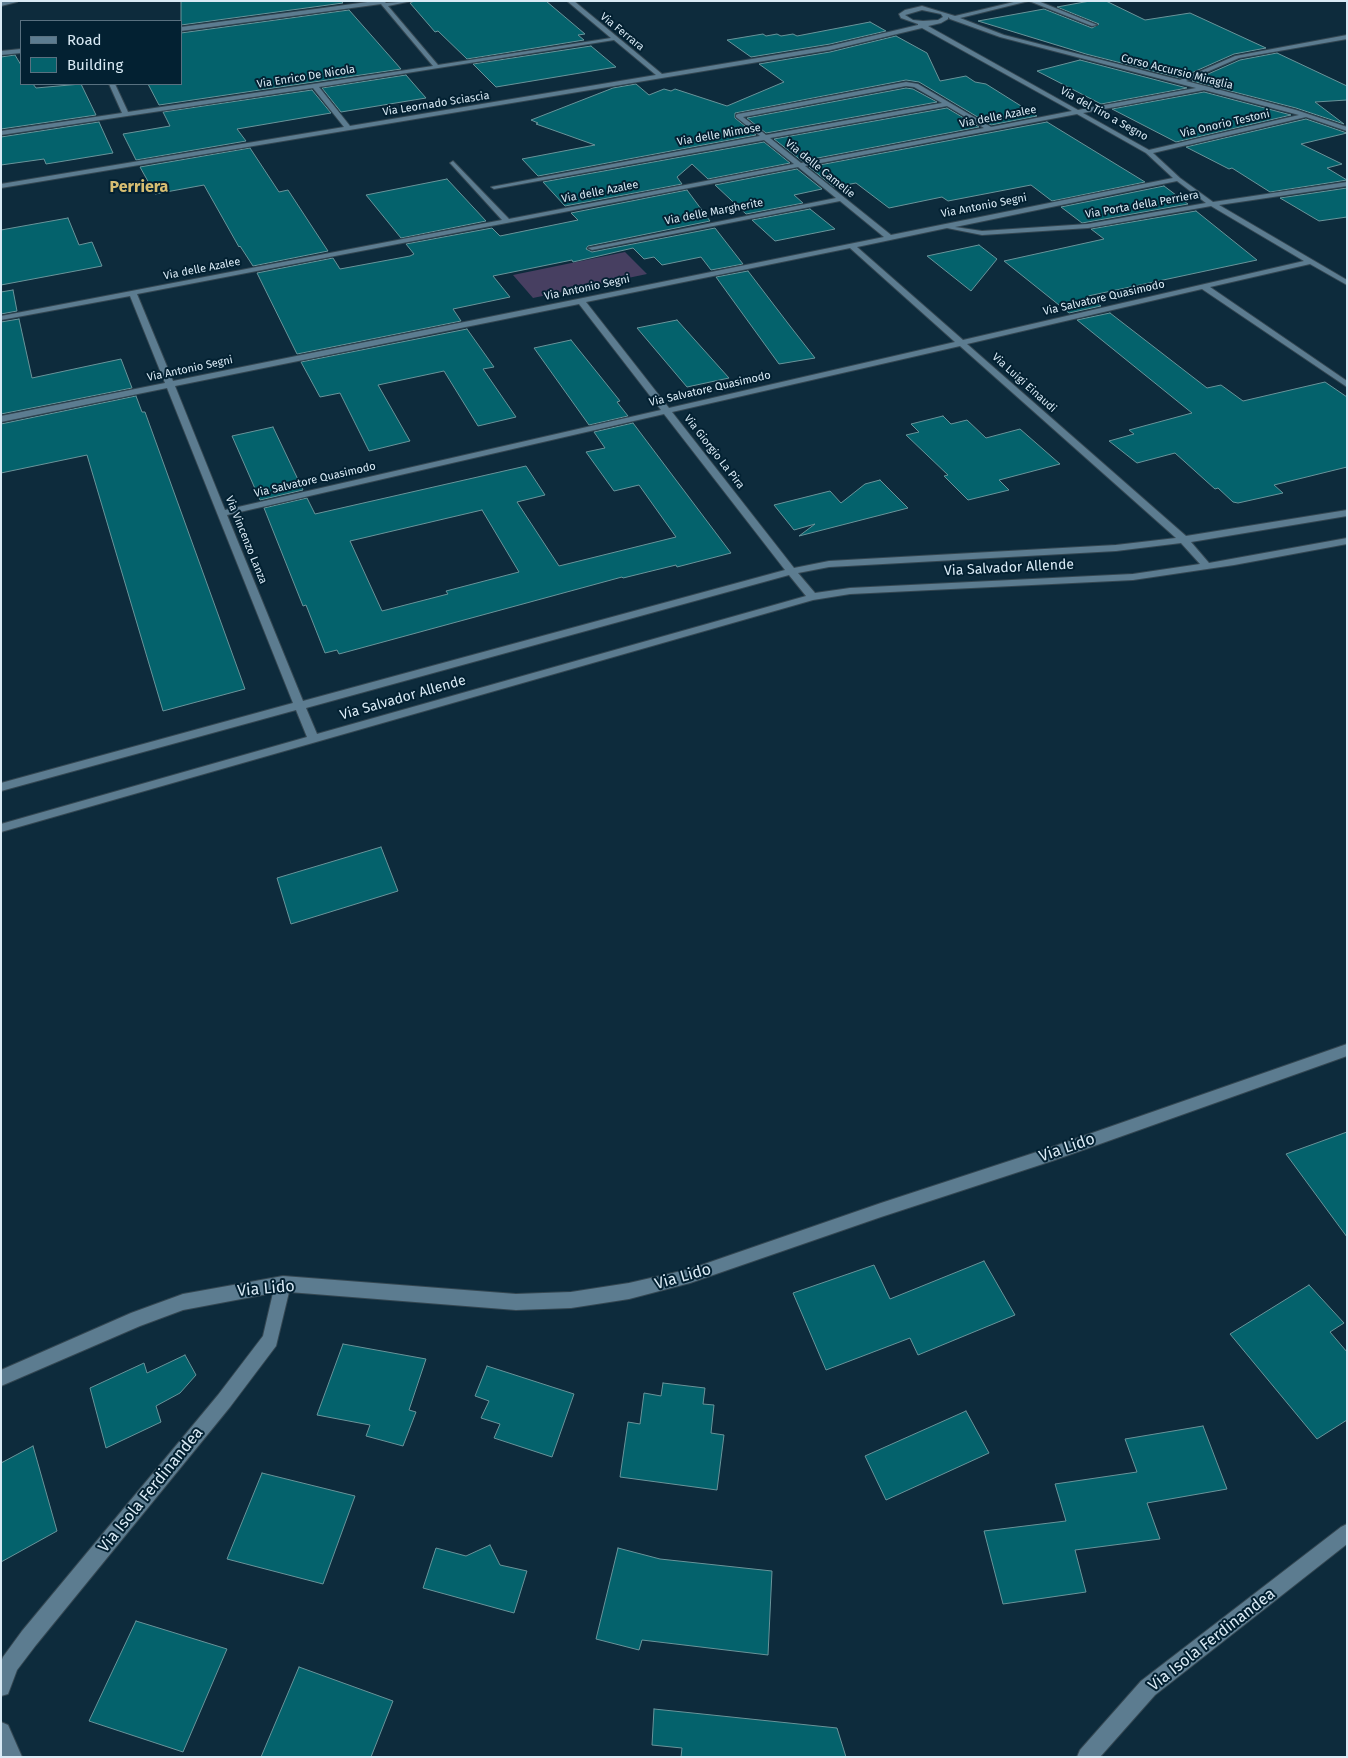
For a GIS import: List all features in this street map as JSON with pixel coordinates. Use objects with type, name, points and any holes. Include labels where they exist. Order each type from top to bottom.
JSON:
[{"type":"street","points":[[1,4],[15,1]]},
{"type":"street","points":[[182,29],[409,1]]},
{"type":"street","name":"Via Ferrara","points":[[570,1],[613,39],[662,77]]},
{"type":"street","points":[[918,1],[934,10],[941,20]]},
{"type":"street","points":[[954,18],[1026,1]]},
{"type":"street","points":[[1032,1],[1094,25]]},
{"type":"street","points":[[382,3],[437,67]]},
{"type":"street","points":[[873,39],[891,30],[902,13],[917,9],[934,10]]},
{"type":"street","name":"Via del Tiro a Segno","points":[[902,13],[904,18],[945,37],[1148,152],[1178,179],[1212,204],[1347,283]]},
{"type":"street","name":"Corso Accursio Miraglia","points":[[941,20],[954,18],[1002,36],[1294,111],[1347,129]]},
{"type":"street","points":[[912,21],[941,20]]},
{"type":"street","points":[[941,20],[938,28],[945,37]]},
{"type":"street","name":"Via Leornado Sciascia","points":[[1,186],[662,77],[873,39],[924,27],[941,20]]},
{"type":"street","points":[[1180,82],[1237,57],[1347,37]]},
{"type":"street","name":"Via Enrico De Nicola","points":[[1,133],[613,39]]},
{"type":"street","points":[[1,53],[20,50]]},
{"type":"street","name":"Via delle Mimose","points":[[738,116],[906,84],[921,86],[990,129]]},
{"type":"street","points":[[112,85],[126,114]]},
{"type":"street","points":[[315,86],[349,129]]},
{"type":"street","name":"Via delle Azalee","points":[[1,318],[1203,88]]},
{"type":"street","name":"Via delle Mimose","points":[[494,187],[948,104]]},
{"type":"street","name":"Via Onorio Testoni","points":[[1148,152],[1307,115]]},
{"type":"street","name":"Via delle Camelie","points":[[738,116],[889,237]]},
{"type":"street","points":[[453,163],[506,220]]},
{"type":"street","name":"Via Antonio Segni","points":[[1,419],[1178,179]]},
{"type":"street","name":"Via Porta della Perriera","points":[[940,227],[982,233],[1088,226],[1212,204],[1347,184]]},
{"type":"street","name":"Via delle Margherite","points":[[592,248],[841,199]]},
{"type":"street","name":"Via Luigi Einaudi","points":[[852,245],[1182,538]]},
{"type":"street","name":"Via Salvatore Quasimodo","points":[[221,514],[1310,262]]},
{"type":"street","points":[[1204,286],[1347,385]]},
{"type":"street","name":"Via Vincenzo Lanza","points":[[132,294],[313,739]]},
{"type":"street","name":"Via Giorgio La Pira","points":[[580,300],[792,571]]},
{"type":"street","name":"Via Salvador Allende","points":[[1,786],[792,571],[828,564],[1116,548],[1182,538],[1213,536],[1347,513]]},
{"type":"street","points":[[1182,538],[1207,566]]},
{"type":"street","name":"Via Salvador Allende","points":[[1,828],[812,597],[850,591],[1133,577],[1347,541]]},
{"type":"street","points":[[792,571],[812,597]]},
{"type":"street","name":"Via Lido","points":[[1,1378],[137,1319],[183,1302],[283,1284],[516,1302],[571,1300],[629,1291],[690,1276],[880,1210],[1052,1154],[1347,1050]]},
{"type":"street","name":"Via Isola Ferdinandea","points":[[1,1687],[10,1664],[29,1638],[224,1401],[270,1340],[283,1284]]},
{"type":"street","name":"Via Isola Ferdinandea","points":[[1087,1757],[1148,1688],[1347,1534]]},
{"type":"street","points":[[1,1732],[12,1757]]},
{"type":"shaded area","points":[[625,252],[647,274],[533,298],[513,275]]},
{"type":"building","points":[[181,1],[341,1],[343,3],[182,25]]},
{"type":"building","points":[[414,1],[546,1],[585,34],[578,35],[584,40],[467,59],[438,31],[435,32],[410,3]]},
{"type":"building","points":[[1090,1],[1106,1],[1145,20],[1190,13],[1266,48],[1234,54],[1180,78],[1086,54],[978,21],[1044,9],[1092,28],[1099,24],[1057,7]]},
{"type":"building","points":[[349,10],[401,69],[159,105],[149,85],[182,85],[182,33]]},
{"type":"building","points":[[870,22],[886,31],[830,44],[751,57],[727,40],[763,34],[766,36],[793,34],[797,36]]},
{"type":"building","points":[[896,36],[927,53],[940,81],[966,76],[975,82],[986,84],[1037,116],[991,125],[919,82],[906,80],[735,113],[735,118],[756,135],[538,176],[522,159],[595,145],[536,124],[538,123],[531,120],[613,88],[636,84],[649,95],[664,89],[671,91],[675,89],[727,106],[784,82],[759,64],[830,52]]},
{"type":"building","points":[[591,46],[616,67],[496,87],[473,64]]},
{"type":"building","points":[[1277,53],[1347,86],[1347,100],[1315,102],[1344,124],[1296,108],[1192,81],[1240,60]]},
{"type":"building","points":[[15,55],[20,63],[20,85],[34,85],[36,88],[81,85],[96,115],[1,129],[1,57]]},
{"type":"building","points":[[1080,60],[1187,88],[1101,104],[1037,71]]},
{"type":"building","points":[[406,75],[426,98],[341,112],[322,88]]},
{"type":"building","points":[[906,88],[913,89],[937,102],[766,133],[747,118]]},
{"type":"building","points":[[312,90],[331,113],[237,129],[246,141],[136,160],[123,134],[170,126],[163,112]]},
{"type":"building","points":[[1204,92],[1291,115],[1176,142],[1112,109]]},
{"type":"building","points":[[947,108],[979,127],[802,161],[774,139]]},
{"type":"building","points":[[1306,119],[1347,133],[1301,144],[1342,164],[1327,168],[1347,180],[1270,192],[1232,168],[1229,169],[1186,147]]},
{"type":"building","points":[[99,122],[113,153],[46,164],[44,159],[1,165],[1,137]]},
{"type":"building","points":[[1047,122],[1145,182],[1052,201],[1031,185],[948,201],[942,197],[889,208],[856,183],[834,187],[809,167]]},
{"type":"building","points":[[764,142],[790,163],[708,179],[692,164],[677,177],[682,184],[565,206],[543,182]]},
{"type":"building","points":[[250,148],[279,192],[288,190],[328,251],[253,266],[239,247],[204,185],[155,194],[140,167]]},
{"type":"building","points":[[797,169],[822,189],[794,195],[803,203],[746,214],[715,185]]},
{"type":"building","points":[[447,179],[486,221],[401,238],[366,195]]},
{"type":"building","points":[[1164,186],[1188,204],[1082,223],[1061,207]]},
{"type":"building","points":[[1347,188],[1347,217],[1319,221],[1280,198]]},
{"type":"building","points":[[687,190],[710,221],[588,246],[586,249],[592,252],[715,228],[743,264],[711,270],[701,257],[662,265],[654,257],[644,259],[633,248],[573,262],[572,260],[493,276],[510,297],[453,309],[461,321],[297,354],[257,273],[333,258],[340,269],[410,256],[414,254],[406,244],[492,228],[500,236],[578,220],[571,213]]},
{"type":"building","points":[[810,209],[835,229],[775,241],[752,220]]},
{"type":"building","points":[[1196,211],[1257,260],[1088,296],[1101,306],[1069,313],[1004,261],[1104,239],[1091,229]]},
{"type":"building","points":[[68,218],[79,245],[92,242],[102,266],[1,285],[1,230]]},
{"type":"building","points":[[979,245],[997,259],[971,291],[927,256]]},
{"type":"building","points":[[748,271],[815,358],[779,364],[716,277]]},
{"type":"building","points":[[13,290],[17,311],[1,314],[1,292]]},
{"type":"building","points":[[1110,313],[1207,388],[1221,385],[1243,401],[1325,382],[1347,397],[1347,467],[1274,485],[1283,493],[1238,503],[1233,502],[1218,488],[1215,489],[1175,453],[1137,463],[1109,441],[1134,434],[1129,430],[1192,413],[1077,320]]},
{"type":"building","points":[[19,319],[32,378],[121,359],[132,388],[1,414],[1,322]]},
{"type":"building","points":[[677,320],[729,378],[687,387],[637,328]]},
{"type":"building","points":[[467,329],[494,367],[483,369],[516,417],[478,426],[444,371],[378,385],[410,441],[369,451],[340,393],[320,397],[301,362]]},
{"type":"building","points":[[571,340],[620,401],[617,402],[628,416],[589,425],[534,348]]},
{"type":"building","points":[[136,396],[142,412],[145,412],[245,689],[163,711],[87,455],[1,473],[1,424]]},
{"type":"building","points":[[943,416],[951,424],[967,420],[986,438],[1020,429],[1060,464],[999,480],[1009,490],[968,500],[944,476],[948,475],[906,435],[919,432],[911,424]]},
{"type":"building","points":[[633,423],[731,553],[677,567],[676,565],[622,577],[339,654],[337,650],[325,653],[306,605],[303,606],[264,508],[307,498],[315,514],[526,466],[545,495],[517,502],[559,566],[676,537],[639,485],[614,491],[586,452],[605,448],[594,432]],"holes":[[[482,510],[519,572],[446,591],[448,594],[382,611],[350,541]]]},
{"type":"building","points":[[273,427],[303,490],[260,500],[232,436]]},
{"type":"building","points":[[880,480],[908,508],[799,536],[815,524],[794,530],[774,505],[830,491],[841,503],[865,484]]},
{"type":"building","points":[[381,847],[398,891],[291,924],[277,878]]},
{"type":"building","points":[[1347,1132],[1347,1237],[1286,1154]]},
{"type":"building","points":[[984,1261],[1015,1315],[918,1355],[910,1338],[826,1370],[793,1293],[874,1265],[890,1299]]},
{"type":"building","points":[[1309,1285],[1344,1323],[1330,1332],[1347,1352],[1347,1420],[1317,1439],[1230,1334]]},
{"type":"building","points":[[343,1344],[426,1359],[409,1410],[416,1412],[403,1446],[366,1436],[370,1425],[317,1415]]},
{"type":"building","points":[[185,1355],[196,1375],[180,1393],[156,1406],[161,1422],[106,1448],[90,1388],[144,1363],[147,1373]]},
{"type":"building","points":[[487,1366],[574,1394],[552,1457],[494,1438],[500,1424],[481,1418],[489,1401],[475,1396]]},
{"type":"building","points":[[663,1383],[705,1388],[703,1404],[714,1405],[711,1433],[724,1435],[717,1490],[620,1477],[628,1422],[640,1424],[644,1393],[661,1396]]},
{"type":"building","points":[[966,1411],[989,1453],[886,1500],[865,1456]]},
{"type":"building","points":[[1203,1426],[1227,1489],[1147,1503],[1160,1539],[1075,1550],[1086,1592],[1003,1604],[984,1531],[1066,1521],[1055,1484],[1137,1472],[1125,1439]]},
{"type":"building","points":[[33,1446],[57,1531],[1,1562],[1,1463]]},
{"type":"building","points":[[262,1473],[355,1496],[323,1584],[227,1559]]},
{"type":"building","points":[[490,1545],[500,1565],[527,1571],[514,1613],[423,1588],[436,1548],[466,1556]]},
{"type":"building","points":[[618,1548],[660,1559],[772,1571],[768,1655],[642,1640],[639,1650],[596,1639]]},
{"type":"building","points":[[136,1621],[227,1649],[183,1752],[89,1721]]},
{"type":"building","points":[[299,1667],[393,1701],[371,1757],[261,1757]]},
{"type":"building","points":[[654,1709],[837,1728],[846,1757],[681,1757],[682,1748],[652,1745]]},
{"type":"district","name":"Perriera","points":[[139,188]]}]
